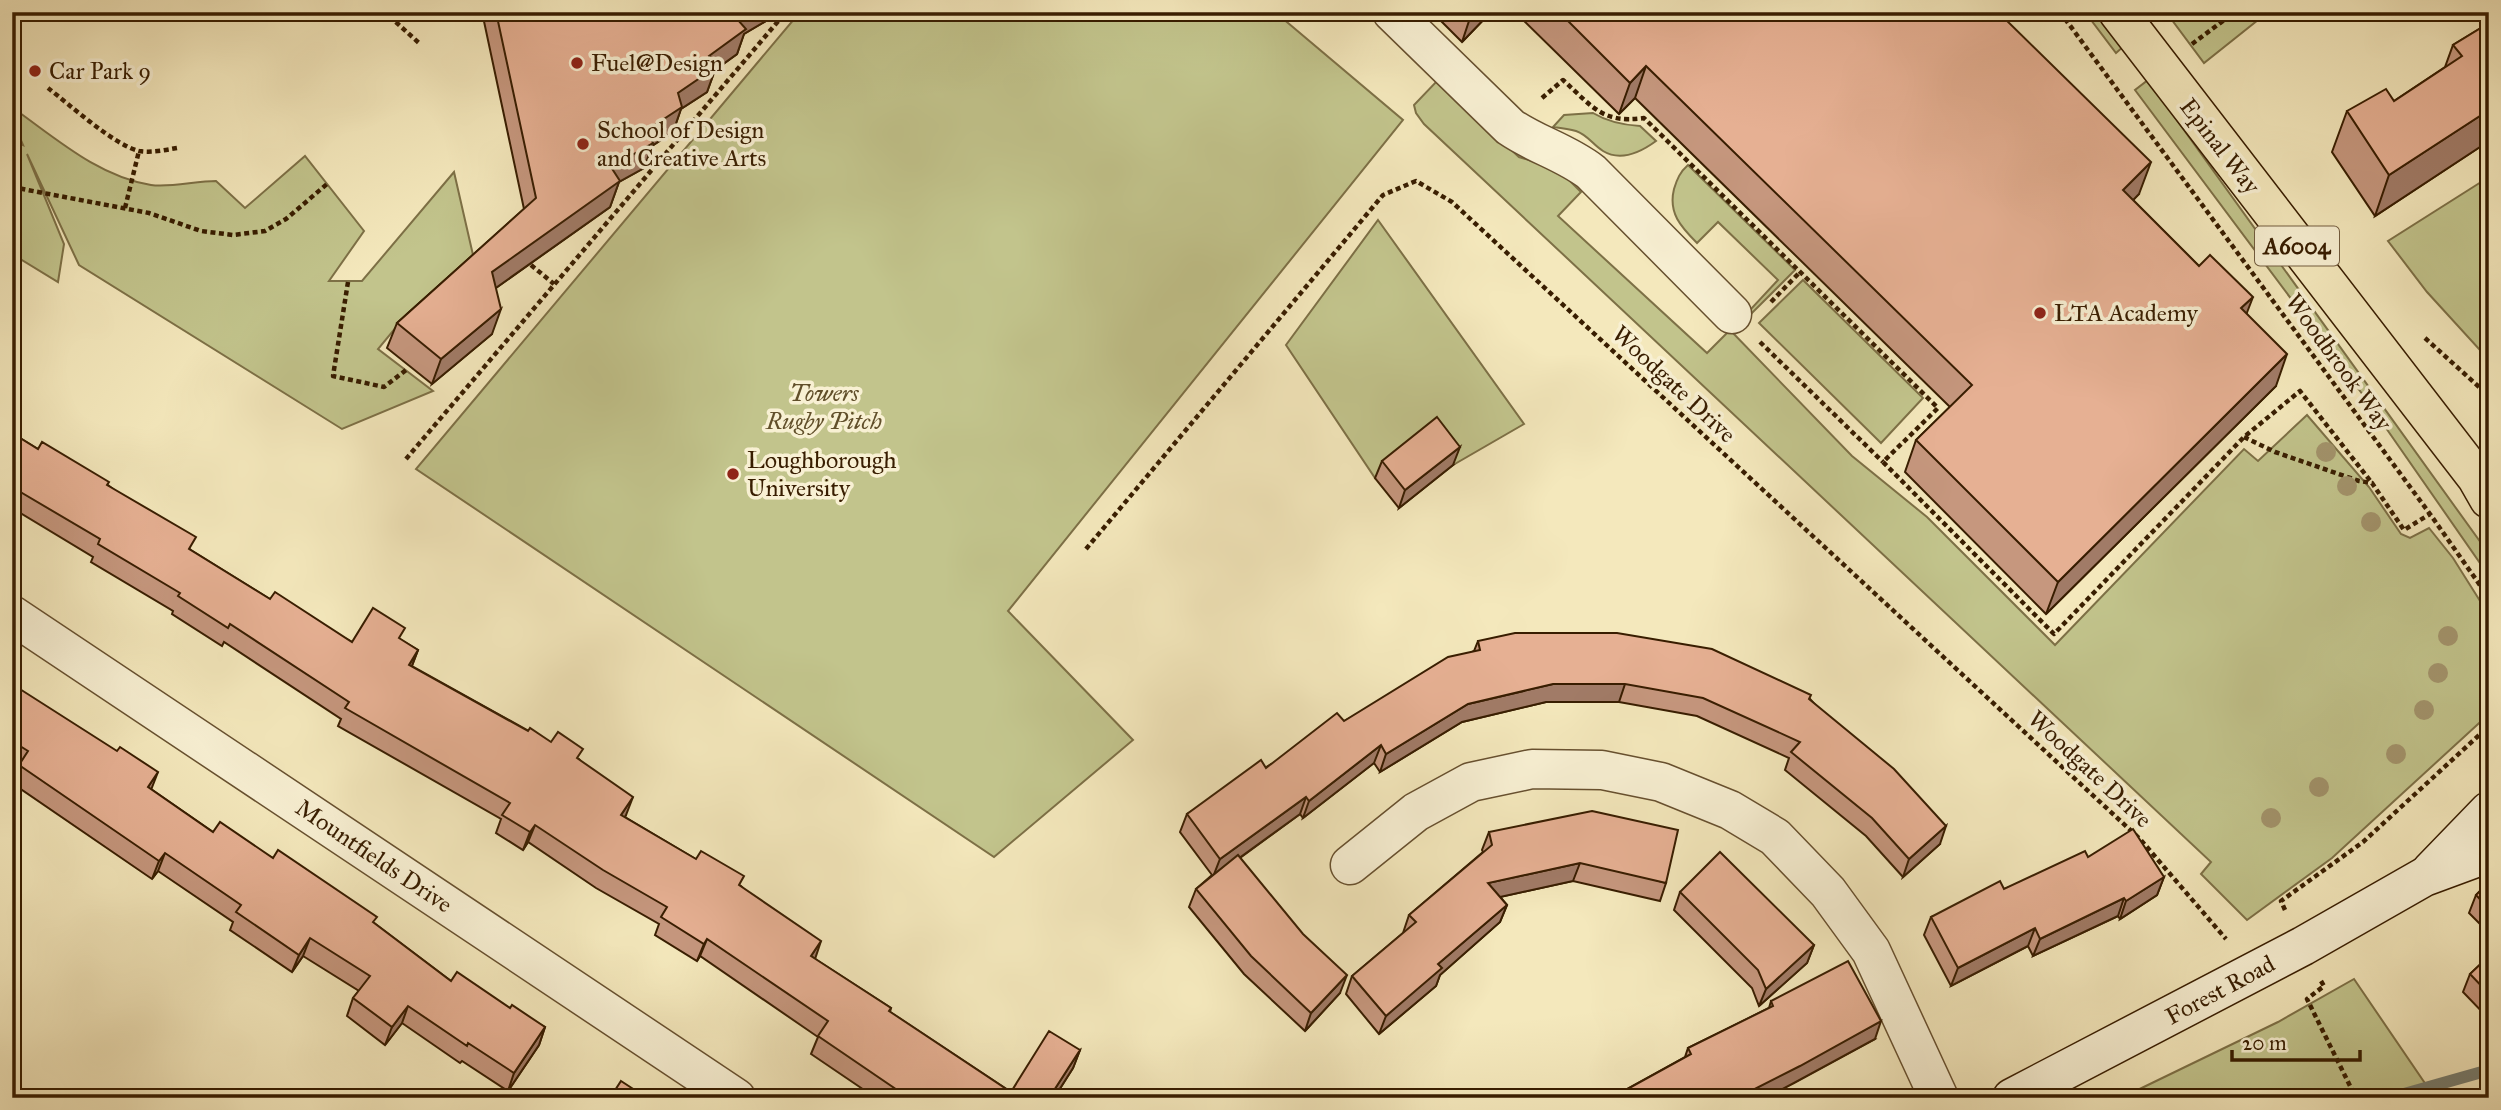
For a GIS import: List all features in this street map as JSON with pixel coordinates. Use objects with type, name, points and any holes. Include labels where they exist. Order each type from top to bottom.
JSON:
[{"type":"main road","name":"Epinal Way","points":[[2118,12],[2485,489]]},
{"type":"street","points":[[1392,12],[1510,127],[1529,140],[1572,158],[1591,172],[1732,314]]},
{"type":"street","name":"Mountfields Drive","points":[[12,615],[736,1098]]},
{"type":"street","points":[[1350,865],[1416,812],[1471,782],[1532,769],[1602,770],[1661,782],[1730,810],[1775,838],[1828,892],[1871,951],[1939,1098]]},
{"type":"street","name":"Forest Road","points":[[2424,877],[2489,811]]},
{"type":"street","name":"Forest Road","points":[[2012,1098],[2254,972],[2424,877],[2489,853]]},
{"type":"path","points":[[406,459],[786,12]]},
{"type":"path","name":"Woodbrook Way","points":[[2060,12],[2489,598]]},
{"type":"path","points":[[356,15],[388,15],[419,43]]},
{"type":"path","points":[[1510,127],[1563,80],[1601,114],[1624,121],[1644,118],[1938,408],[1883,462]]},
{"type":"path","points":[[48,88],[124,145],[155,152],[177,148]]},
{"type":"path","points":[[125,208],[139,150]]},
{"type":"path","name":"Woodgate Drive","points":[[1086,549],[1383,195],[1416,181],[1452,202],[2140,839],[2254,972]]},
{"type":"path","points":[[12,187],[149,213],[201,231],[233,235],[265,231],[286,219],[327,184]]},
{"type":"path","points":[[531,265],[554,284]]},
{"type":"path","points":[[348,282],[333,376],[384,387],[406,370]]},
{"type":"path","points":[[1732,314],[2054,634],[2245,437],[2300,391],[2372,483],[2404,530],[2430,514]]},
{"type":"path","points":[[2245,437],[2287,456],[2372,483]]},
{"type":"path","points":[[2350,1086],[2356,1098]]},
{"type":"green space","name":"Towers Rugby Pitch","points":[[800,12],[1275,12],[1403,120],[1008,611],[1133,740],[994,857],[416,469]]},
{"type":"green space","points":[[2085,12],[2096,12],[2124,46],[2116,53]]},
{"type":"green space","points":[[2166,12],[2268,12],[2204,63]]},
{"type":"green space","points":[[2148,80],[2489,554],[2489,576],[2363,395],[2135,90]]},
{"type":"green space","points":[[1436,82],[1519,157],[1548,166],[1566,177],[1581,192],[1558,216],[1707,353],[1730,330],[1852,456],[1927,517],[2055,645],[2244,449],[2258,461],[2307,415],[2369,487],[2401,534],[2410,538],[2429,528],[2453,558],[2487,612],[2489,714],[2332,858],[2247,920],[2201,874],[2211,862],[1424,124],[1414,105]]},
{"type":"green space","points":[[20,113],[82,157],[115,174],[158,186],[216,181],[245,208],[305,156],[364,231],[329,281],[362,281],[454,172],[473,255],[407,314],[378,349],[433,391],[342,429],[79,265],[27,154],[64,244],[58,282],[12,254],[12,140],[23,145],[15,126]]},
{"type":"green space","points":[[1593,113],[1604,119],[1640,126],[1656,141],[1637,152],[1617,156],[1603,151],[1580,133],[1553,127],[1564,115]]},
{"type":"green space","points":[[1688,165],[1795,270],[1752,313],[1750,310],[1778,280],[1718,222],[1697,243],[1681,225],[1674,212],[1674,189]]},
{"type":"green space","points":[[2489,177],[2489,360],[2427,292],[2388,241]]},
{"type":"green space","points":[[1378,220],[1524,424],[1453,465],[1430,436],[1375,478],[1286,345]]},
{"type":"green space","points":[[1803,280],[1923,398],[1881,443],[1759,323]]},
{"type":"green space","points":[[2354,979],[2435,1098],[2121,1098],[2278,1022]]},
{"type":"building","name":"School of Design and Creative Arts","points":[[496,12],[748,12],[737,19],[746,29],[709,56],[716,67],[678,93],[682,107],[647,130],[653,143],[611,167],[620,181],[492,272],[501,309],[441,359],[397,323],[536,198]]},
{"type":"building","name":"LTA Academy","points":[[1559,12],[1998,12],[2151,162],[2123,190],[2199,266],[2210,255],[2253,297],[2241,308],[2287,354],[2058,582],[1916,440],[1972,385],[1646,66],[1630,83]]},
{"type":"building","points":[[2489,23],[2489,110],[2389,175],[2347,111],[2386,89],[2394,101],[2462,56],[2453,45]]},
{"type":"building","points":[[1437,417],[1460,447],[1405,490],[1382,461]]},
{"type":"building","points":[[12,433],[38,449],[42,442],[109,482],[107,485],[196,537],[189,549],[270,599],[275,592],[352,642],[373,608],[405,628],[399,638],[418,650],[409,665],[528,731],[530,728],[551,742],[558,732],[583,749],[577,758],[633,797],[621,815],[696,859],[701,851],[744,876],[739,885],[821,941],[811,956],[1011,1092],[1049,1031],[1080,1050],[1049,1098],[909,1098],[818,1036],[828,1021],[707,939],[704,944],[661,917],[667,907],[603,870],[535,825],[530,832],[502,815],[510,803],[345,708],[349,702],[230,624],[228,628],[178,596],[180,593],[98,544],[100,539],[12,487]]},
{"type":"building","points":[[1515,633],[1617,633],[1712,649],[1811,695],[1809,699],[1894,769],[1946,826],[1909,859],[1872,818],[1791,752],[1800,742],[1703,698],[1625,684],[1553,684],[1468,704],[1386,754],[1381,745],[1309,801],[1306,797],[1220,859],[1187,814],[1261,760],[1266,768],[1337,713],[1344,721],[1448,657],[1480,650],[1478,641]]},
{"type":"building","points":[[12,684],[117,751],[120,747],[158,772],[148,787],[213,832],[220,822],[273,858],[278,850],[377,917],[373,922],[451,981],[457,972],[510,1008],[512,1005],[545,1027],[514,1073],[468,1043],[467,1046],[408,1006],[392,1027],[353,998],[370,976],[310,938],[299,955],[236,912],[241,905],[165,853],[159,861],[19,765],[28,751],[12,741]]},
{"type":"building","points":[[1592,811],[1678,830],[1666,883],[1580,863],[1488,883],[1507,905],[1438,964],[1442,968],[1386,1016],[1352,976],[1416,922],[1409,915],[1492,845],[1489,832]]},
{"type":"building","points":[[2133,829],[2164,877],[2126,901],[2124,898],[2040,939],[2035,928],[1958,968],[1931,917],[2000,881],[2004,889],[2085,851],[2088,857]]},
{"type":"building","points":[[1720,852],[1814,945],[1766,989],[1758,970],[1680,892]]},
{"type":"building","points":[[1238,855],[1303,934],[1347,975],[1311,1013],[1251,956],[1196,889]]},
{"type":"building","points":[[2489,882],[2489,909],[2476,895]]},
{"type":"building","points":[[2489,956],[2489,994],[2470,974]]},
{"type":"building","points":[[1848,961],[1881,1021],[1737,1098],[1611,1098],[1691,1054],[1688,1048],[1773,1006],[1771,1001]]},
{"type":"building","points":[[621,1081],[647,1098],[610,1098]]},
{"type":"waterway","points":[[2390,1098],[2489,1070]]},
{"type":"place","name":"Fuel@Design","points":[[577,63]]},
{"type":"place","name":"Car Park 9","points":[[35,71]]},
{"type":"place","name":"School of Design and Creative Arts","points":[[583,144]]},
{"type":"place","name":"LTA Academy","points":[[2040,313]]},
{"type":"place","name":"Loughborough University","points":[[733,474]]}]
